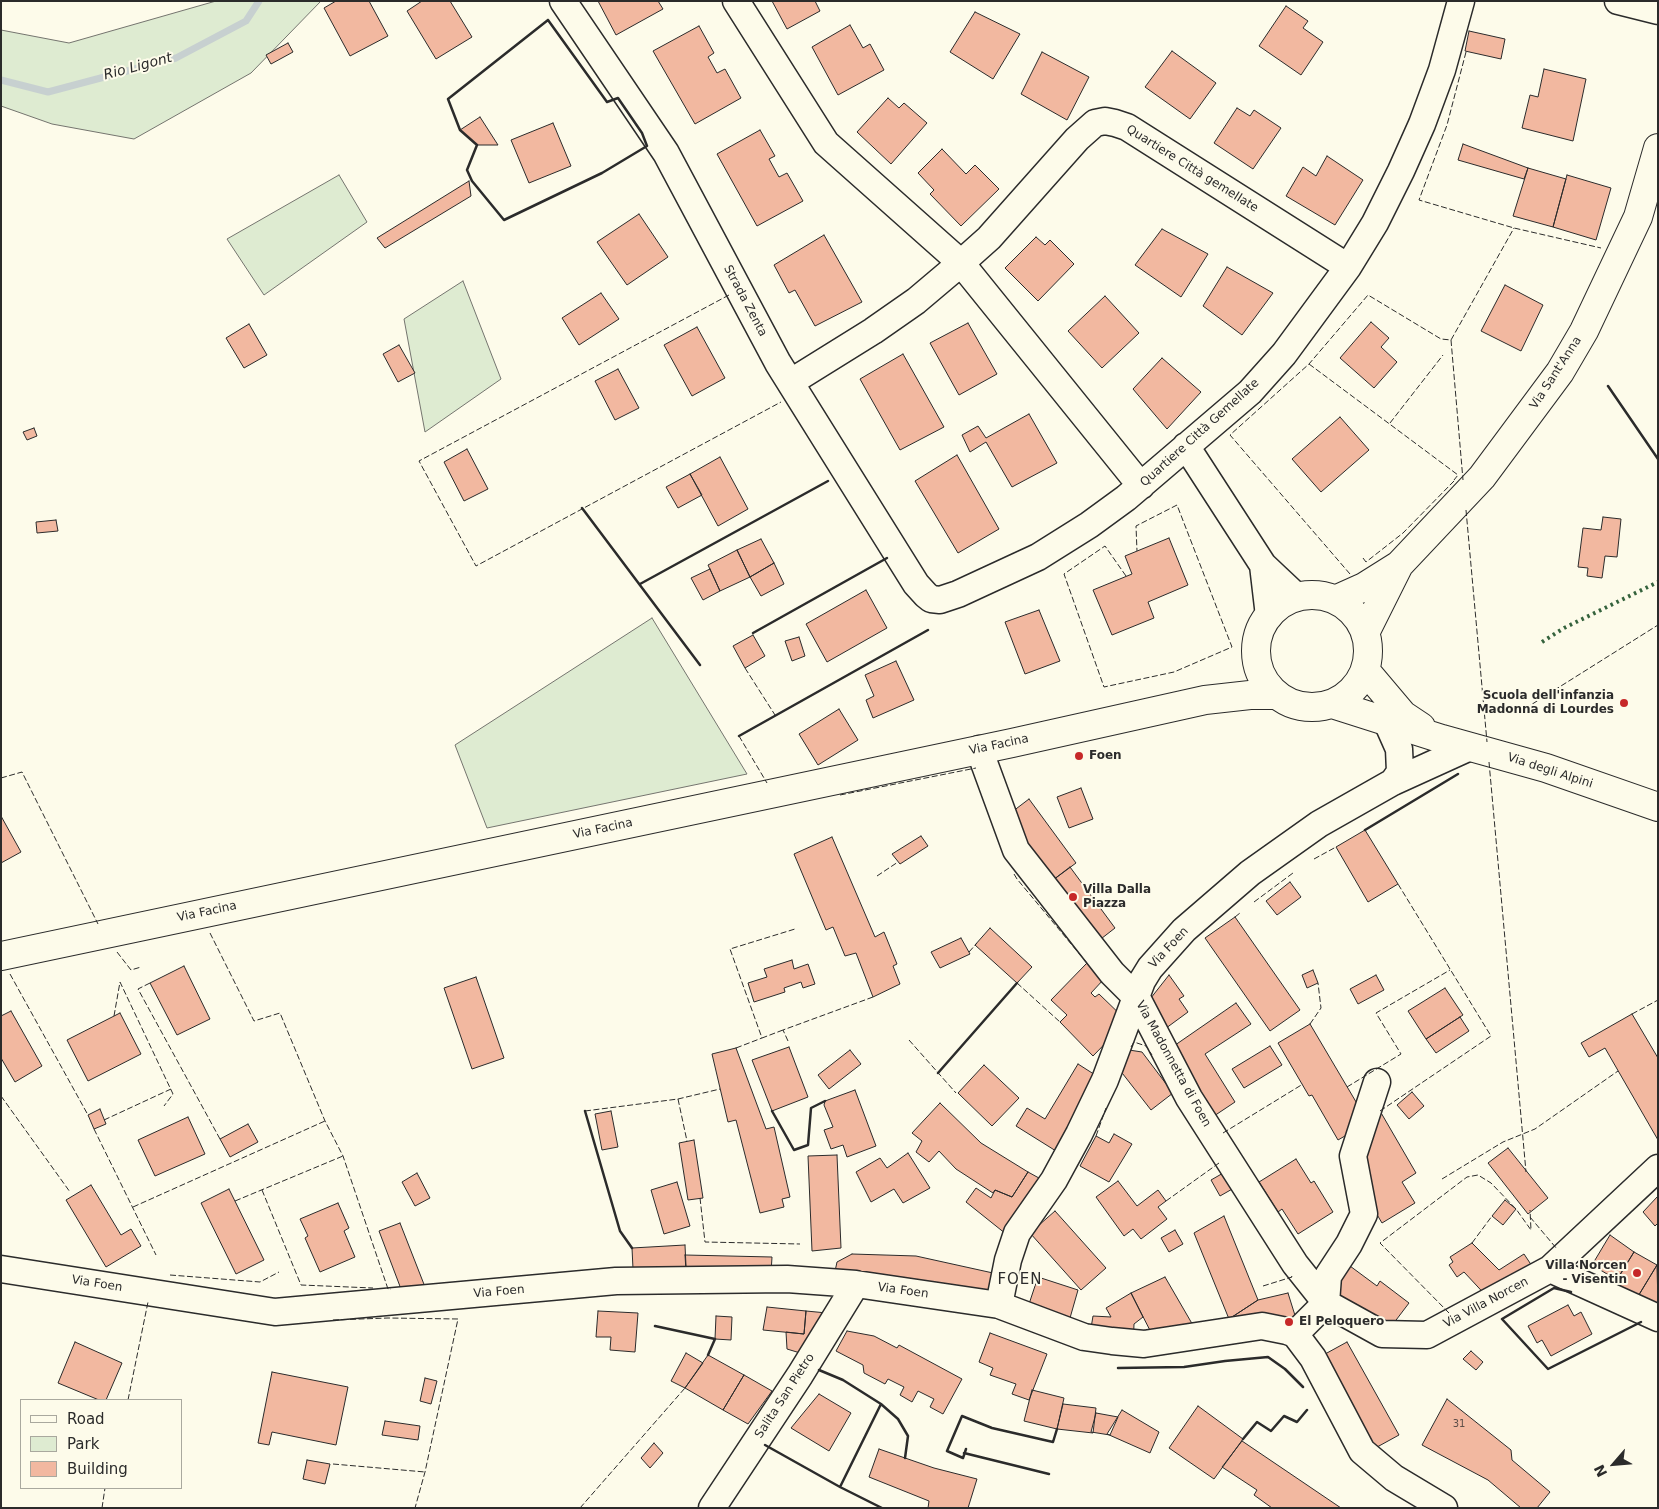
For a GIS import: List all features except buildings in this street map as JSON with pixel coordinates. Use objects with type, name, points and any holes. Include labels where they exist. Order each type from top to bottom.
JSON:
[{"type":"main road","name":"Via Sant'Anna","points":[[1335,600],[1364,587],[1398,565],[1482,477],[1560,372],[1584,331],[1638,217],[1658,148]]},
{"type":"main road","name":"Via Sant'Anna","points":[[1365,633],[1398,565]]},
{"type":"main road","points":[[1323,596],[1335,600],[1348,608],[1358,618],[1365,633],[1368,645],[1366,670],[1358,684],[1346,697],[1332,704],[1312,708],[1294,704],[1277,695],[1268,686],[1261,674],[1256,650],[1262,626],[1277,608],[1297,597],[1323,596]]},
{"type":"main road","name":"Via Facina","points":[[1205,700],[1257,662]]},
{"type":"main road","name":"Via degli Alpini","points":[[1366,670],[1403,715],[1414,724],[1442,739]]},
{"type":"main road","name":"Via Facina","points":[[1,956],[1205,700],[1250,695],[1277,695]]},
{"type":"main road","name":"Via degli Alpini","points":[[1332,704],[1442,739],[1546,768],[1658,807]]},
{"type":"street","name":"Strada Zenta","points":[[563,1],[666,152],[778,363],[916,584],[931,599]]},
{"type":"street","name":"Quartiere Città gemellate","points":[[736,1],[826,143],[960,263],[1141,486]]},
{"type":"street","points":[[1618,1],[1658,11]]},
{"type":"street","name":"Quartiere Città Gemellate","points":[[931,599],[940,600],[953,596],[1038,556],[1089,525],[1141,486],[1250,392],[1284,354],[1348,267],[1375,223],[1422,124],[1442,70],[1459,8]]},
{"type":"street","name":"Quartiere Città gemellate","points":[[791,382],[873,331],[916,300],[960,263],[989,238],[1087,129],[1095,123],[1115,123],[1127,127],[1348,267]]},
{"type":"street","points":[[1186,446],[1263,565],[1297,597]]},
{"type":"street","points":[[1263,565],[1269,616]]},
{"type":"street","points":[[1387,722],[1399,749],[1400,772],[1394,782]]},
{"type":"street","name":"Via Foen","points":[[999,1305],[1008,1260],[1017,1233],[1054,1180],[1079,1134],[1105,1080],[1142,981],[1156,961],[1184,930],[1250,873],[1319,824],[1394,782],[1470,747]]},
{"type":"street","name":"Via Madonnetta di Foen","points":[[979,749],[1016,850],[1112,973],[1137,998],[1189,1098],[1295,1264],[1326,1303]]},
{"type":"street","points":[[1377,1082],[1353,1156],[1364,1214],[1350,1244],[1328,1276],[1326,1303],[1295,1334],[1313,1358],[1362,1452],[1394,1478],[1444,1508]]},
{"type":"street","name":"Via Villa Norcen","points":[[1326,1303],[1382,1334],[1427,1335],[1550,1268],[1658,1168]]},
{"type":"street","points":[[1550,1268],[1658,1318]]},
{"type":"street","name":"Via Foen","points":[[1,1269],[275,1312],[616,1281],[788,1279],[856,1284],[999,1305],[1084,1337],[1112,1341],[1144,1344],[1262,1326],[1295,1334]]},
{"type":"street","name":"Salita San Pietro","points":[[712,1508],[800,1375],[856,1284]]},
{"type":"green space","points":[[216,1],[321,1],[251,73],[134,139],[52,124],[1,106],[1,30],[69,43]]},
{"type":"green space","points":[[339,175],[367,222],[264,295],[227,239]]},
{"type":"green space","points":[[463,281],[501,379],[425,432],[404,319]]},
{"type":"green space","points":[[652,618],[747,774],[487,828],[455,745]]},
{"type":"waterway","name":"Rio Ligont","points":[[1,80],[48,92],[176,58],[246,21],[259,1]]},
{"type":"hedge","points":[[1542,642],[1564,628],[1658,582]]},
{"type":"fence","points":[[460,130],[448,99],[548,20],[607,102]]},
{"type":"fence","points":[[1466,52],[1447,125],[1419,200],[1514,228],[1601,248]]},
{"type":"fence","points":[[1350,574],[1230,435],[1309,364],[1368,295],[1441,339],[1451,340],[1514,228]]},
{"type":"fence","points":[[729,295],[419,461],[476,566],[781,402]]},
{"type":"fence","points":[[1451,340],[1463,480]]},
{"type":"fence","points":[[1390,423],[1443,355]]},
{"type":"fence","points":[[1309,364],[1458,475],[1454,480]]},
{"type":"fence","points":[[1363,558],[1366,562],[1403,533],[1455,480]]},
{"type":"fence","points":[[1126,576],[1105,546],[1064,574],[1104,687],[1174,672],[1232,647],[1177,505],[1136,526],[1137,551]]},
{"type":"fence","points":[[1466,510],[1487,742]]},
{"type":"fence","points":[[1518,713],[1658,625]]},
{"type":"fence","points":[[745,668],[775,715]]},
{"type":"fence","points":[[739,736],[767,783]]},
{"type":"fence","points":[[1489,762],[1526,1172]]},
{"type":"fence","points":[[840,795],[976,768]]},
{"type":"fence","points":[[1,778],[22,772],[98,924]]},
{"type":"fence","points":[[1314,859],[1336,847]]},
{"type":"fence","points":[[877,876],[898,862]]},
{"type":"fence","points":[[1254,902],[1293,873]]},
{"type":"fence","points":[[1014,874],[1087,963]]},
{"type":"fence","points":[[1380,1111],[1491,1036],[1398,884]]},
{"type":"fence","points":[[1235,917],[1240,913]]},
{"type":"fence","points":[[783,1030],[762,1038],[730,949],[795,929]]},
{"type":"fence","points":[[210,933],[254,1021],[280,1013],[325,1121],[343,1156],[388,1289],[391,1289]]},
{"type":"fence","points":[[969,952],[977,943]]},
{"type":"fence","points":[[117,952],[131,970],[141,967]]},
{"type":"fence","points":[[1347,1087],[1401,1054],[1376,1013],[1450,970]]},
{"type":"fence","points":[[10,974],[88,1115]]},
{"type":"fence","points":[[114,1016],[120,982],[173,1094],[164,1106]]},
{"type":"fence","points":[[150,983],[138,989],[220,1139]]},
{"type":"fence","points":[[1017,983],[1060,1022]]},
{"type":"fence","points":[[1310,1024],[1321,1008],[1318,983]]},
{"type":"fence","points":[[788,1041],[783,1030],[873,997]]},
{"type":"fence","points":[[1632,1014],[1658,1000]]},
{"type":"fence","points":[[736,1048],[762,1038]]},
{"type":"fence","points":[[909,1040],[956,1093]]},
{"type":"fence","points":[[1131,1047],[1134,1042],[1146,1046],[1152,1055]]},
{"type":"fence","points":[[1442,1179],[1503,1142],[1535,1129],[1618,1071]]},
{"type":"fence","points":[[1223,1133],[1303,1084]]},
{"type":"fence","points":[[104,1120],[171,1089]]},
{"type":"fence","points":[[585,1111],[678,1099],[720,1089]]},
{"type":"fence","points":[[1,1096],[70,1192]]},
{"type":"fence","points":[[678,1099],[687,1141]]},
{"type":"fence","points":[[1096,1136],[1106,1108]]},
{"type":"fence","points":[[133,1207],[325,1121]]},
{"type":"fence","points":[[94,1129],[156,1255]]},
{"type":"fence","points":[[235,1201],[343,1156]]},
{"type":"fence","points":[[1166,1201],[1219,1163]]},
{"type":"fence","points":[[1449,1313],[1380,1243],[1467,1177],[1478,1175],[1491,1183],[1516,1209],[1531,1230],[1530,1210]]},
{"type":"fence","points":[[262,1190],[301,1285],[373,1288]]},
{"type":"fence","points":[[700,1198],[705,1242],[800,1244]]},
{"type":"fence","points":[[1472,1243],[1492,1216]]},
{"type":"fence","points":[[1530,1217],[1557,1249]]},
{"type":"fence","points":[[170,1275],[260,1282],[279,1272]]},
{"type":"fence","points":[[1263,1286],[1292,1277],[1291,1275]]},
{"type":"fence","points":[[128,1399],[148,1302]]},
{"type":"fence","points":[[333,1320],[388,1318],[458,1319],[425,1472],[415,1508]]},
{"type":"fence","points":[[580,1508],[685,1388]]},
{"type":"fence","points":[[333,1464],[425,1472]]},
{"type":"fence","points":[[102,1508],[105,1489]]},
{"type":"wall","points":[[548,20],[607,102],[618,98],[642,133],[647,146],[602,173],[504,220],[472,181],[467,170],[477,145],[460,130],[448,99],[548,20]]},
{"type":"wall","points":[[1608,386],[1658,459]]},
{"type":"wall","points":[[640,584],[828,481]]},
{"type":"wall","points":[[582,508],[700,665]]},
{"type":"wall","points":[[753,633],[887,558]]},
{"type":"wall","points":[[739,736],[928,630]]},
{"type":"wall","points":[[1365,830],[1458,774]]},
{"type":"wall","points":[[938,1073],[1017,983]]},
{"type":"wall","points":[[772,1111],[794,1150],[808,1145],[811,1108],[825,1101]]},
{"type":"wall","points":[[585,1111],[620,1231],[632,1248]]},
{"type":"wall","points":[[1571,1292],[1554,1288],[1502,1319],[1548,1369],[1641,1322]]},
{"type":"wall","points":[[655,1326],[715,1339],[708,1355]]},
{"type":"wall","points":[[1118,1368],[1184,1367],[1268,1357],[1285,1369],[1303,1387]]},
{"type":"wall","points":[[765,1445],[840,1487],[881,1404],[843,1380],[819,1370]]},
{"type":"wall","points":[[881,1404],[898,1419],[908,1436],[905,1458]]},
{"type":"wall","points":[[1243,1439],[1257,1422],[1271,1431],[1284,1416],[1297,1422],[1307,1410]]},
{"type":"wall","points":[[966,1449],[963,1458],[947,1451],[962,1416],[992,1428],[1053,1442],[1057,1429]]},
{"type":"wall","points":[[964,1453],[1049,1474]]},
{"type":"wall","points":[[840,1487],[882,1508]]},
{"type":"place","name":"Scuola dell'infanzia Madonna di Lourdes","points":[[1624,703]]},
{"type":"place","name":"Foen","points":[[1079,756]]},
{"type":"place","name":"Villa Dalla Piazza","points":[[1073,897]]},
{"type":"place","name":"Villa Norcen - Visentin","points":[[1637,1273]]},
{"type":"place","name":"El Peloquero","points":[[1289,1322]]},
{"type":"district","name":"FOEN","points":[[1020,1280]]}]
